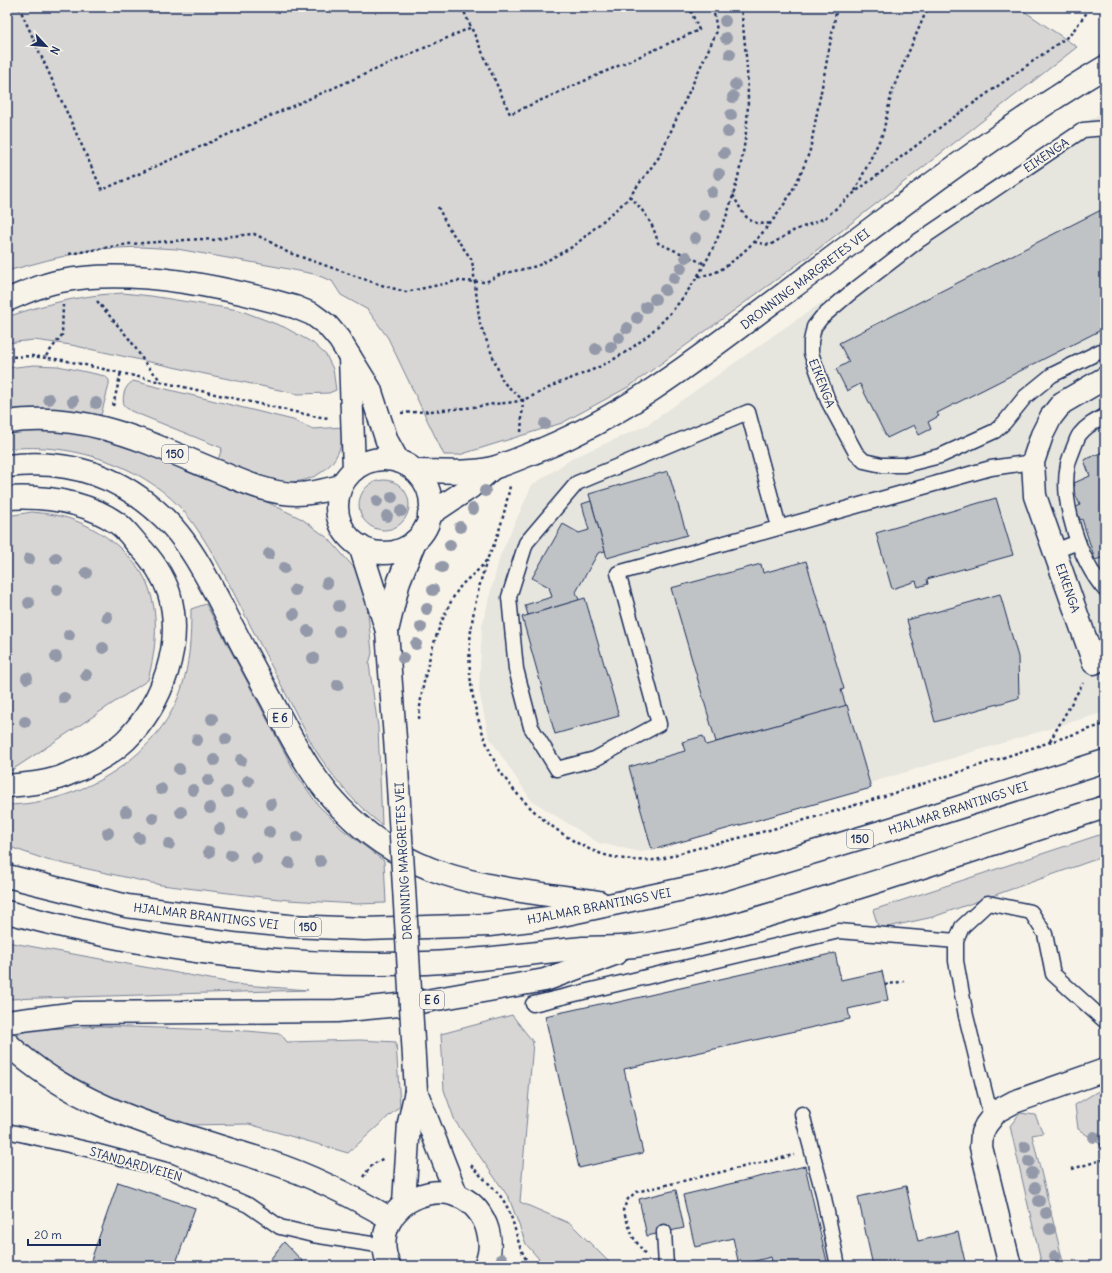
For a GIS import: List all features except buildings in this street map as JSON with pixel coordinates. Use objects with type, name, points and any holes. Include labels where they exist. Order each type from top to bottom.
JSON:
[{"type":"main road","name":"DRONNING MARGRETES VEI","points":[[415,541],[399,550],[390,552],[372,551],[360,546],[346,534],[340,521],[337,504],[341,486],[346,477],[354,469],[373,460],[386,459],[407,466],[464,471],[492,468],[557,443],[593,426],[660,386],[972,155],[1058,95],[1105,67]]},
{"type":"main road","name":"DRONNING MARGRETES VEI","points":[[7,300],[59,281],[87,277],[112,276],[174,281],[295,307],[312,314],[326,325],[339,339],[370,389],[387,440],[407,466],[426,484],[430,496],[429,515],[425,528],[415,541],[399,581],[387,631]]},
{"type":"main road","name":"DRONNING MARGRETES VEI","points":[[350,357],[354,469]]},
{"type":"main road","name":"EIKENGA","points":[[1100,665],[1035,496],[1032,462],[1042,435],[1051,417],[1062,404],[1105,378]]},
{"type":"main road","name":"150","points":[[7,422],[50,419],[95,425],[134,438],[238,479],[276,491],[295,494],[341,486]]},
{"type":"main road","name":"E 6","points":[[7,466],[31,463],[62,465],[99,475],[132,491],[154,508],[169,523],[193,555],[210,584],[287,730],[309,768],[329,795],[350,818],[382,842],[411,860],[442,873],[486,884],[612,904]]},
{"type":"main road","name":"DRONNING MARGRETES VEI","points":[[429,515],[471,487],[492,468]]},
{"type":"main road","points":[[7,498],[42,498],[61,500],[78,505],[118,523],[152,559],[169,592],[173,625],[170,659],[162,686],[146,716],[125,740],[98,760],[66,776],[32,784],[7,786]]},
{"type":"main road","name":"DRONNING MARGRETES VEI","points":[[360,546],[387,631],[396,752],[416,1091],[409,1123],[397,1211],[386,1232],[386,1256]]},
{"type":"main road","name":"HJALMAR BRANTINGS VEI","points":[[7,876],[76,894],[153,910],[240,921],[315,928],[426,928],[489,925],[548,918],[711,883],[1105,761]]},
{"type":"main road","points":[[7,912],[70,929],[176,949],[237,957],[301,961],[425,963],[503,958],[583,948],[635,946],[718,929],[768,915],[908,872],[1105,807]]},
{"type":"main road","name":"E 6","points":[[7,1022],[78,1013],[306,1012],[338,1011],[408,1004],[545,980],[635,946]]},
{"type":"main road","points":[[7,1043],[54,1079],[82,1096],[115,1112],[304,1174],[352,1196],[397,1211],[416,1196],[430,1192],[444,1192],[457,1196],[475,1207],[483,1219],[490,1239],[488,1264]]},
{"type":"main road","points":[[1010,1266],[981,1147],[982,1133],[991,1117],[997,1111],[1014,1102],[1105,1070]]},
{"type":"main road","name":"DRONNING MARGRETES VEI","points":[[416,1091],[457,1196]]},
{"type":"lane","name":"EIKENGA","points":[[1105,128],[1083,130],[918,241],[821,318],[814,327],[811,340],[811,353],[828,401],[856,453],[864,461],[882,465],[904,465],[940,456],[995,431],[1004,423],[1025,397],[1052,375],[1105,349]]},
{"type":"lane","points":[[779,527],[748,412],[577,483],[526,542],[509,597],[516,669],[531,727],[557,769],[595,759],[659,724],[618,573],[991,468],[1032,462]]},
{"type":"lane","points":[[1105,416],[1087,427],[1079,435],[1068,464],[1067,501],[1078,542],[1088,566],[1105,590]]},
{"type":"lane","points":[[1055,551],[1078,542]]},
{"type":"lane","points":[[991,1117],[966,1016],[956,961],[956,941],[962,927],[988,903],[1031,912],[1045,934],[1053,974],[1105,1022]]},
{"type":"lane","points":[[533,1004],[839,932],[956,941]]},
{"type":"lane","points":[[802,1114],[812,1150],[838,1266]]},
{"type":"lane","name":"STANDARDVEIEN","points":[[7,1131],[91,1150],[170,1171],[248,1205],[280,1227],[386,1256]]},
{"type":"lane","points":[[664,1232],[666,1266]]},
{"type":"path","points":[[19,7],[102,190],[472,27]]},
{"type":"path","points":[[462,7],[510,114],[699,30],[689,7]]},
{"type":"path","points":[[65,255],[129,244],[200,239],[216,240],[232,236],[254,234],[287,252],[378,284],[406,292],[457,281],[486,282],[501,274],[537,266],[574,246],[630,196],[658,157],[717,31],[712,7]]},
{"type":"path","points":[[400,413],[485,406],[523,400],[542,390],[600,366],[637,343],[654,330],[672,310],[698,276],[705,264],[725,217],[740,164],[747,122],[747,63],[741,7]]},
{"type":"path","points":[[698,276],[716,273],[726,267],[754,242],[772,222],[791,195],[810,150],[837,7]]},
{"type":"path","points":[[854,193],[883,133],[892,91],[928,7]]},
{"type":"path","points":[[754,242],[770,245],[794,231],[825,218],[854,193],[947,122],[1070,35],[1092,7]]},
{"type":"path","points":[[732,194],[744,214],[751,221],[759,225],[772,222]]},
{"type":"path","points":[[630,196],[647,216],[654,228],[658,243],[705,264]]},
{"type":"path","points":[[438,207],[448,227],[472,260],[476,281],[480,324],[503,382],[523,400]]},
{"type":"path","points":[[94,299],[131,341],[145,363],[162,382]]},
{"type":"path","points":[[46,356],[62,335],[62,301]]},
{"type":"path","points":[[7,357],[46,356],[313,416],[336,418]]},
{"type":"path","points":[[113,409],[115,391],[121,372]]},
{"type":"path","points":[[520,438],[523,400]]},
{"type":"path","points":[[511,482],[498,529],[476,595],[469,660],[471,691],[477,716],[486,742],[502,776],[527,806],[556,829],[585,847],[617,858],[654,860],[806,821],[1105,724]]},
{"type":"path","points":[[418,723],[425,679],[440,628],[461,586],[487,560]]},
{"type":"path","points":[[1050,742],[1100,665]]},
{"type":"path","points":[[885,985],[904,981]]},
{"type":"path","points":[[649,1260],[633,1237],[623,1210],[628,1199],[636,1192],[812,1150]]},
{"type":"path","points":[[360,1181],[372,1165],[386,1157]]},
{"type":"path","points":[[1072,1168],[1104,1159]]},
{"type":"shaded area","points":[[7,7],[1018,7],[1077,47],[813,253],[630,386],[562,423],[459,455],[444,455],[388,338],[368,310],[341,295],[332,281],[314,274],[177,249],[141,247],[95,249],[7,271]]},
{"type":"shaded area","points":[[1105,110],[1105,712],[641,852],[599,843],[531,800],[489,737],[479,691],[482,626],[500,556],[532,485],[573,458],[647,425],[777,333]]},
{"type":"shaded area","points":[[123,293],[239,310],[284,327],[313,343],[326,355],[333,369],[336,390],[329,393],[298,394],[71,345],[34,340],[7,343],[7,318],[10,316],[66,300]]},
{"type":"shaded area","points":[[34,365],[58,366],[105,376],[109,380],[109,385],[101,415],[54,409],[31,408],[7,410],[7,368]]},
{"type":"shaded area","points":[[133,381],[293,420],[313,429],[343,427],[342,441],[338,453],[331,464],[322,472],[311,478],[286,482],[265,478],[218,460],[222,448],[131,411],[124,406],[124,392]]},
{"type":"shaded area","points":[[37,429],[63,429],[125,445],[269,503],[302,519],[329,539],[356,570],[364,586],[372,653],[369,664],[378,727],[382,825],[362,808],[344,789],[314,748],[216,559],[193,523],[176,503],[156,487],[134,473],[110,462],[84,454],[58,449],[7,449],[7,433]]},
{"type":"shaded area","points":[[379,480],[389,480],[402,487],[409,500],[409,510],[402,523],[389,530],[379,530],[370,526],[363,519],[359,510],[359,500],[363,491],[370,484]]},
{"type":"shaded area","points":[[32,512],[60,516],[83,524],[106,537],[127,555],[142,573],[151,595],[155,619],[155,644],[148,680],[12,770],[7,771],[7,516]]},
{"type":"shaded area","points":[[206,604],[295,772],[318,805],[342,829],[384,861],[386,903],[357,904],[288,900],[161,885],[47,860],[7,846],[7,805],[34,803],[86,787],[111,773],[134,757],[154,737],[170,715],[184,680],[191,630],[191,609]]},
{"type":"shaded area","points":[[1105,833],[1105,856],[933,917],[879,929],[873,910]]},
{"type":"shaded area","points":[[7,942],[243,985],[308,990],[7,999]]},
{"type":"shaded area","points":[[512,1015],[533,1042],[520,1202],[571,1224],[613,1266],[545,1266],[526,1244],[509,1198],[455,1121],[444,1090],[441,1034]]},
{"type":"shaded area","points":[[102,1026],[247,1031],[281,1034],[287,1042],[360,1040],[396,1042],[400,1106],[348,1153],[249,1124],[185,1125],[115,1099],[59,1069],[40,1056],[18,1037],[19,1034],[27,1030]]},
{"type":"shaded area","points":[[1100,1090],[1105,1091],[1105,1143],[1100,1144],[1078,1129],[1075,1105]]},
{"type":"shaded area","points":[[1020,1113],[1035,1115],[1043,1133],[1032,1135],[1064,1266],[1042,1266],[1010,1126]]}]
